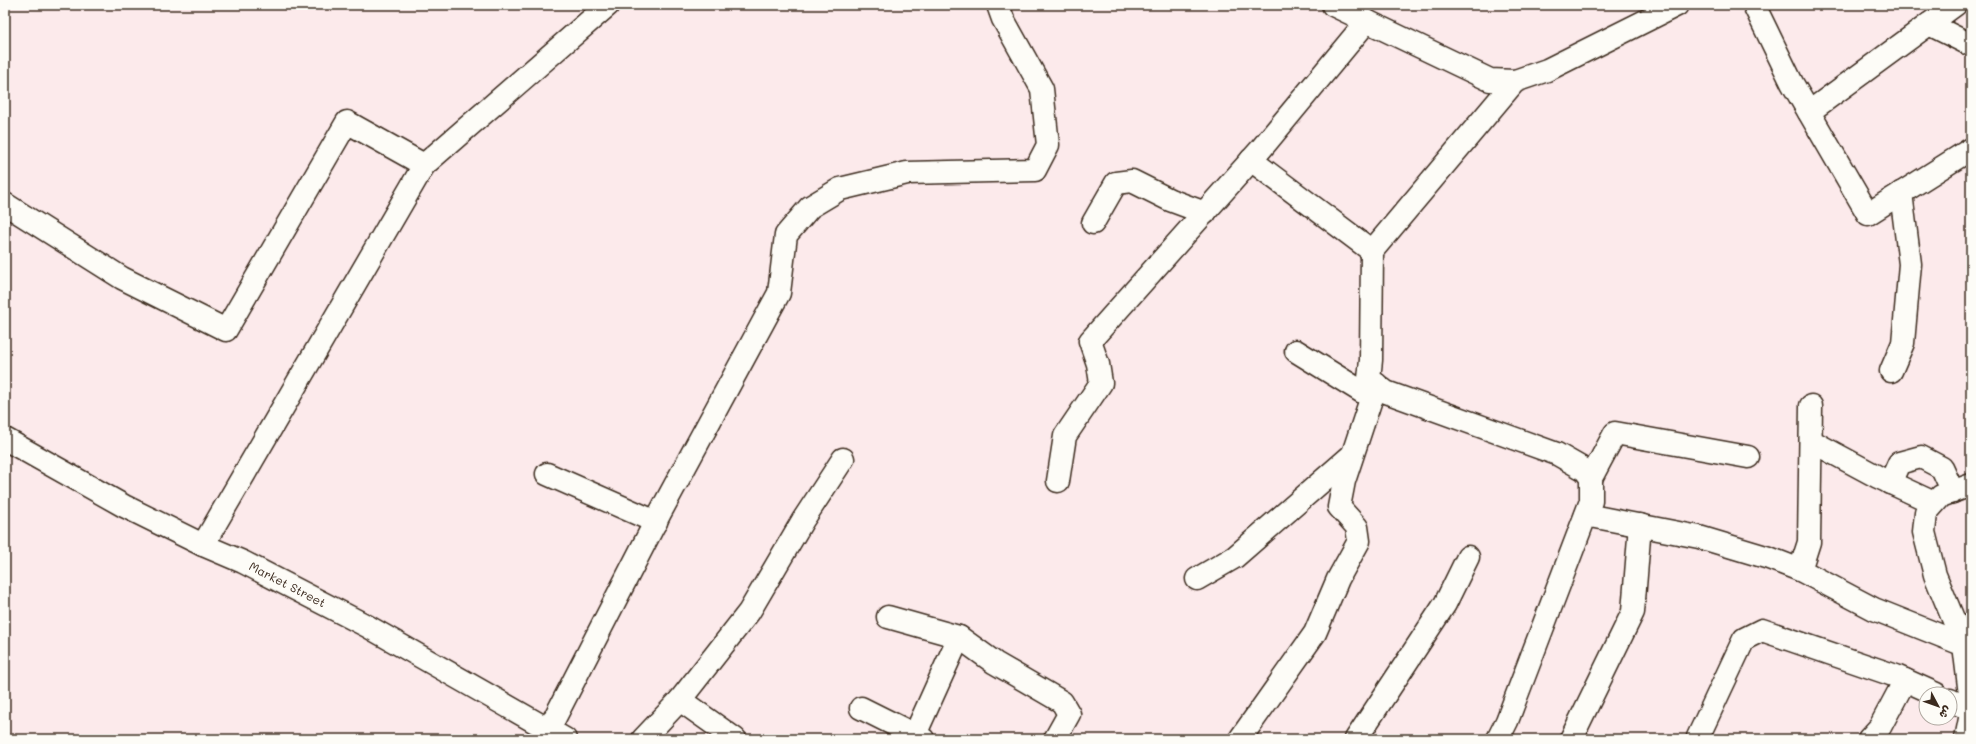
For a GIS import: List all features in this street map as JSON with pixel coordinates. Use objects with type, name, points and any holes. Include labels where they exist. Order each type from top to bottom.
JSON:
[{"type":"street","points":[[203,545],[424,165],[608,5]]},
{"type":"street","points":[[557,734],[656,522],[778,293],[786,235],[810,207],[840,188],[907,173],[1036,170],[1048,145],[1042,89],[1003,19],[998,5]]},
{"type":"street","points":[[1333,5],[1490,80],[1515,82],[1547,70],[1678,5]]},
{"type":"street","points":[[1754,5],[1792,83],[1868,214],[1971,149]]},
{"type":"street","points":[[1809,112],[1955,5]]},
{"type":"street","points":[[1058,481],[1065,436],[1100,383],[1098,364],[1090,341],[1251,160],[1367,21]]},
{"type":"street","points":[[1929,24],[1971,45]]},
{"type":"street","points":[[1240,739],[1315,634],[1338,579],[1359,541],[1357,527],[1339,507],[1344,480],[1374,391],[1369,379],[1371,360],[1372,251],[1515,82]]},
{"type":"street","points":[[5,204],[122,278],[226,330],[347,122],[424,165]]},
{"type":"street","points":[[1251,160],[1372,251]]},
{"type":"street","points":[[1093,223],[1116,183],[1132,181],[1170,200],[1205,213]]},
{"type":"street","points":[[1891,371],[1903,343],[1910,264],[1901,193]]},
{"type":"street","points":[[1296,351],[1374,391],[1386,392],[1557,454],[1585,470],[1591,478]]},
{"type":"street","points":[[1800,570],[1809,542],[1811,406]]},
{"type":"street","points":[[1500,738],[1508,721],[1591,501],[1591,478],[1615,433],[1748,457]]},
{"type":"street","name":"Market Street","points":[[5,439],[124,506],[203,545],[243,562],[367,626],[503,705],[557,734]]},
{"type":"street","points":[[1811,441],[1934,503]]},
{"type":"street","points":[[1197,579],[1235,557],[1353,454]]},
{"type":"street","points":[[1890,482],[1899,463],[1921,458],[1942,468],[1962,489],[1942,496],[1934,503],[1926,513],[1924,532],[1935,575],[1964,645],[1971,704]]},
{"type":"street","points":[[643,739],[680,700],[749,612],[803,520],[843,459]]},
{"type":"street","points":[[547,474],[656,522]]},
{"type":"street","points":[[1586,515],[1699,537],[1800,570],[1874,609],[1964,645]]},
{"type":"street","points":[[1571,739],[1633,612],[1640,525]]},
{"type":"street","points":[[1356,739],[1445,604],[1468,557]]},
{"type":"street","points":[[888,617],[959,637],[995,663],[1062,702],[1069,714],[1063,736]]},
{"type":"street","points":[[1699,739],[1698,737],[1744,639],[1762,630],[1918,686]]},
{"type":"street","points":[[861,708],[917,738],[959,637]]},
{"type":"street","points":[[1869,739],[1880,727],[1905,680]]},
{"type":"street","points":[[680,700],[735,739]]},
{"type":"street","points":[[1958,704],[1971,710]]},
{"type":"street","points":[[1966,739],[1971,714]]}]
